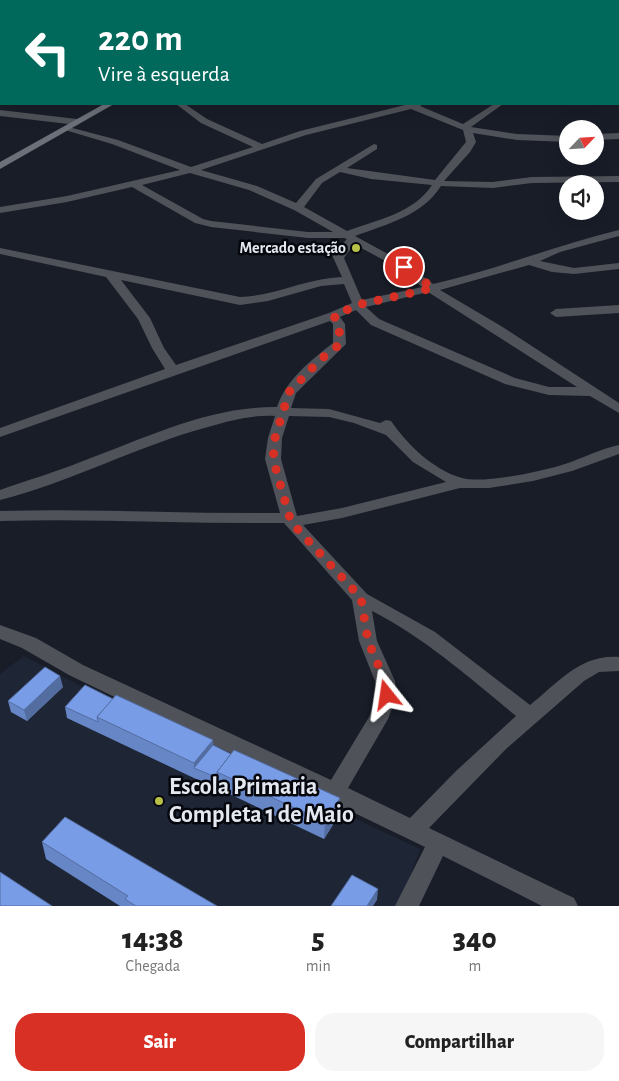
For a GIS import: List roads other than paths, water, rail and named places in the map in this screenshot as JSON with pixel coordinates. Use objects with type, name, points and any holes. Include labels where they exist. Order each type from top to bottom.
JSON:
[{"type":"main road","points":[[1,165],[108,105]]},
{"type":"street","points":[[181,105],[204,121],[261,147]]},
{"type":"street","points":[[0,210],[67,200],[192,170],[324,127],[407,105],[435,114],[467,128],[530,138],[559,138]]},
{"type":"street","points":[[134,184],[199,221],[211,224],[308,235],[350,237],[417,208],[432,195],[438,183],[468,150],[470,142],[467,128],[468,123],[497,105]]},
{"type":"street","points":[[0,113],[77,122]]},
{"type":"street","points":[[68,128],[115,142],[192,170],[253,188],[298,208],[381,253],[449,301],[497,329],[619,408]]},
{"type":"street","points":[[604,137],[619,136]]},
{"type":"street","points":[[298,208],[319,181],[374,147]]},
{"type":"street","points":[[337,169],[371,176],[477,186],[532,180],[619,179]]},
{"type":"street","points":[[0,434],[173,371],[334,316],[357,305],[433,288],[530,261],[556,250],[619,233]]},
{"type":"street","points":[[350,237],[338,255],[357,305],[363,313],[385,327],[427,343],[510,381],[549,391],[594,392]]},
{"type":"street","points":[[0,251],[111,275],[250,301],[287,294],[326,280],[348,280]]},
{"type":"street","points":[[530,261],[545,268],[567,272],[582,272],[619,266]]},
{"type":"street","points":[[111,275],[144,318],[158,348],[173,371]]},
{"type":"street","points":[[556,313],[619,309]]},
{"type":"street","points":[[334,316],[339,324],[340,344],[321,359],[289,392],[275,438],[273,459],[290,520],[361,598],[394,614],[442,645],[529,716]]},
{"type":"street","points":[[0,495],[88,465],[170,432],[251,411],[283,410],[298,413],[329,413],[387,426],[404,449],[425,466],[460,483]]},
{"type":"street","points":[[0,516],[86,514],[198,519],[290,520],[342,513],[460,483],[489,483],[533,476],[567,468],[619,449]]},
{"type":"street","points":[[336,792],[378,719],[387,695],[385,681],[368,641],[361,598]]},
{"type":"street","points":[[0,632],[29,643],[76,670],[336,792],[566,906]]},
{"type":"street","points":[[413,830],[445,794],[529,716],[587,669],[601,665],[619,664]]},
{"type":"street","points":[[407,906],[438,842]]},
{"type":"place","name":"Mercado estação","points":[[356,248]]},
{"type":"place","name":"Escola Primaria Completa 1 de Maio","points":[[159,801]]}]
